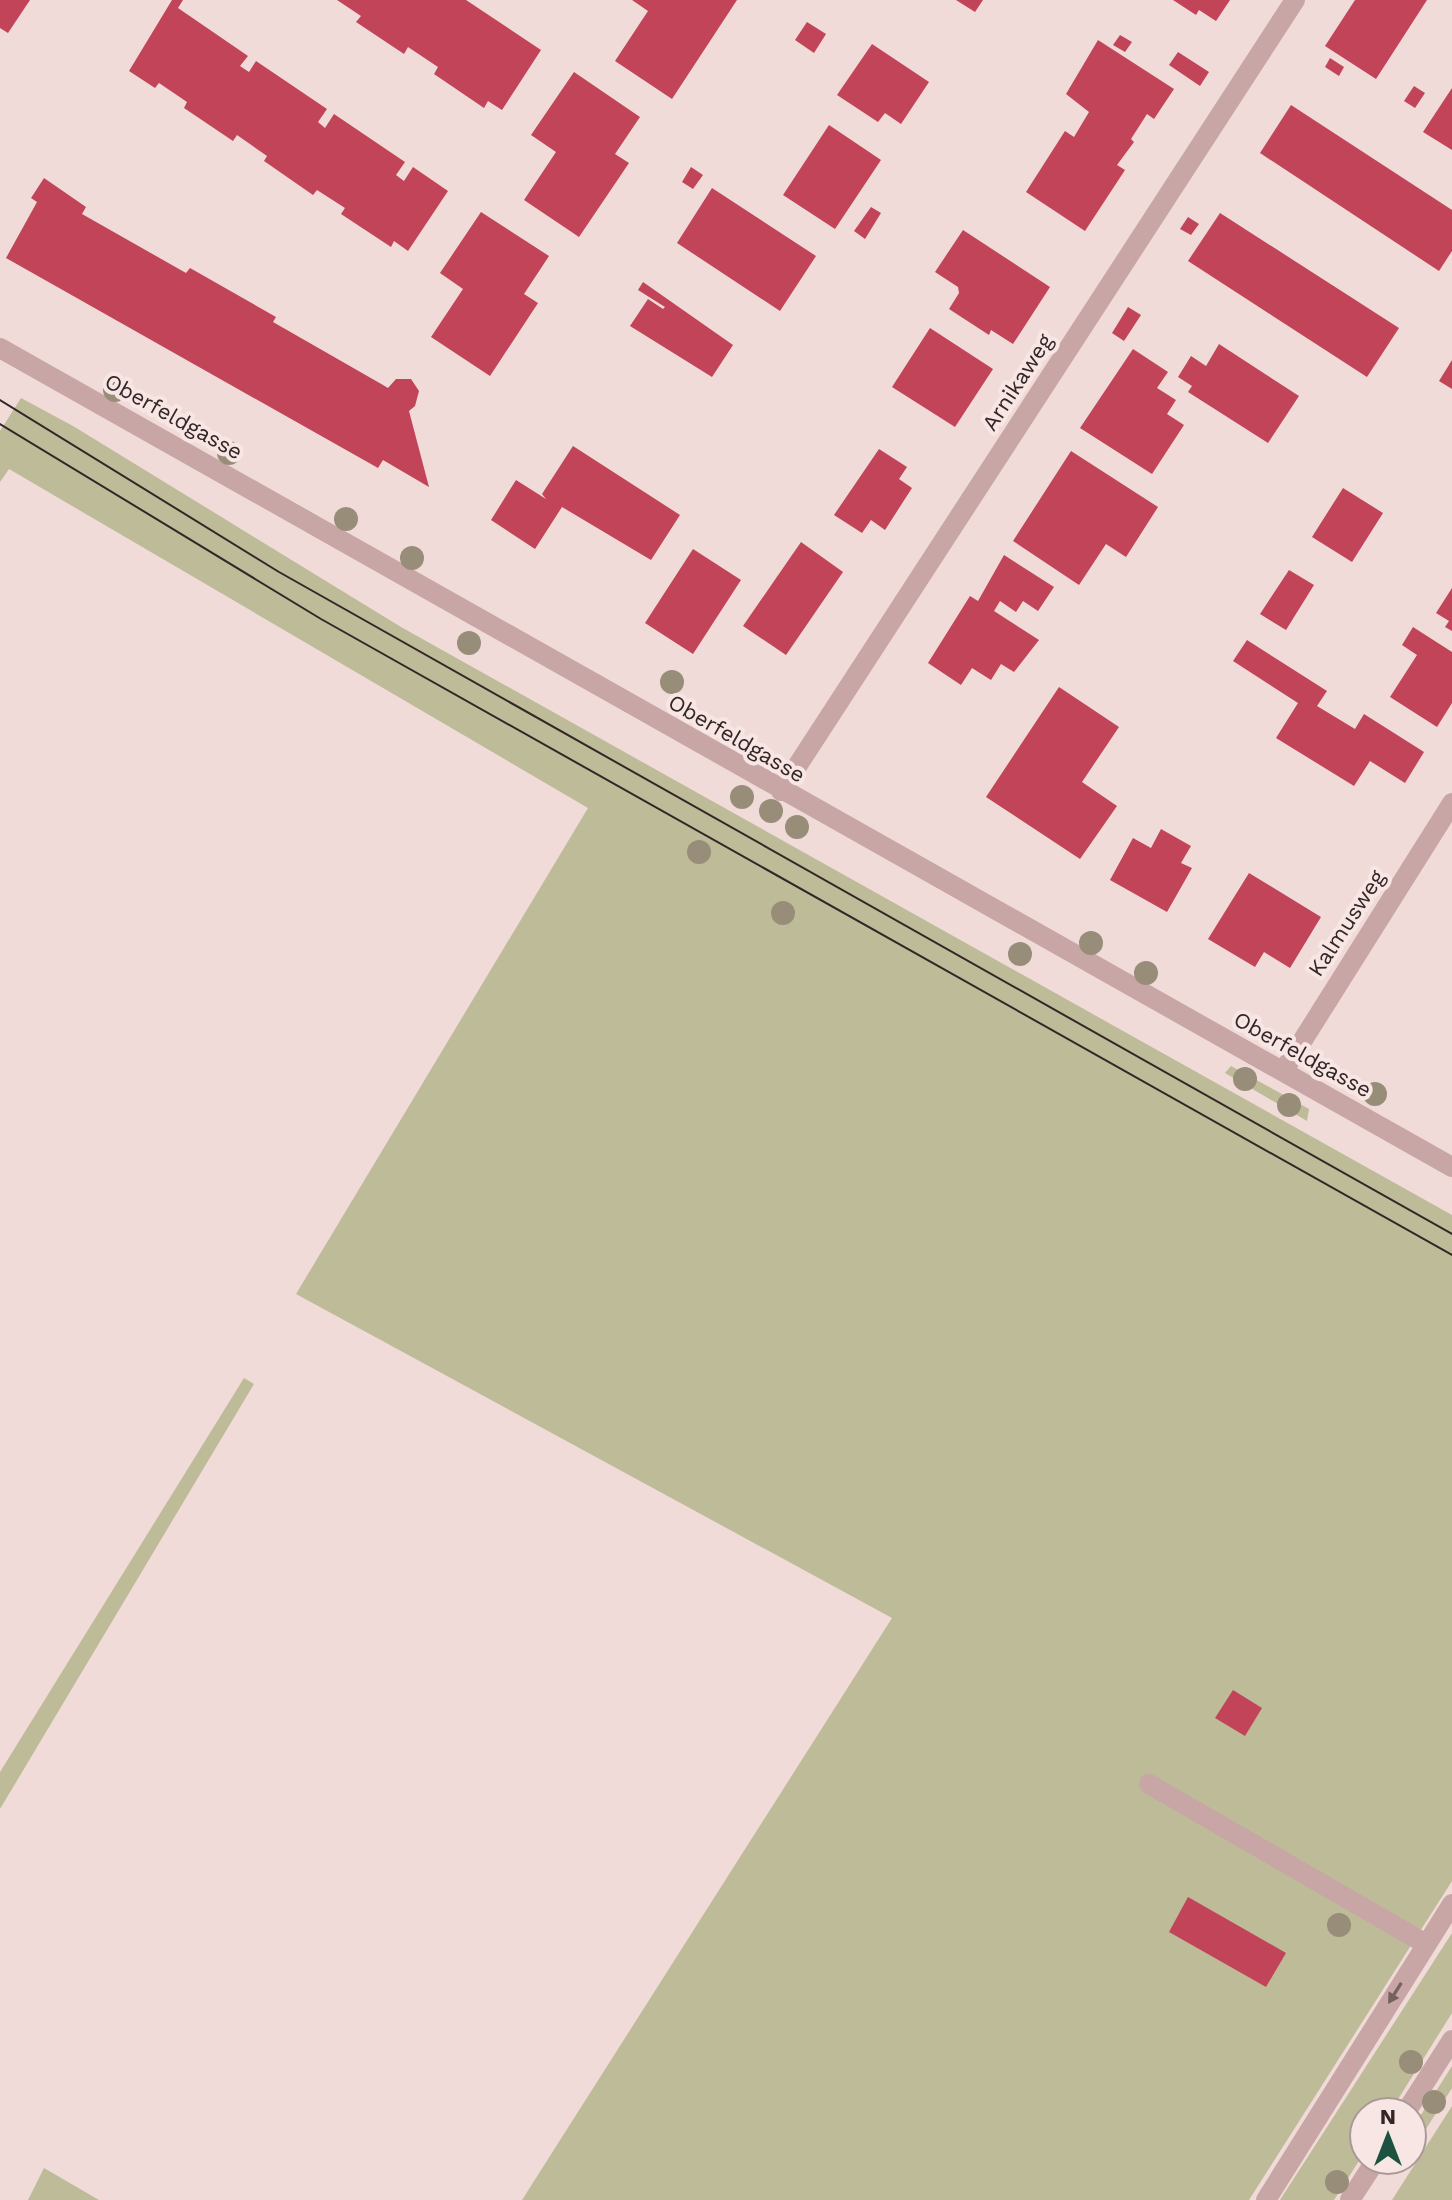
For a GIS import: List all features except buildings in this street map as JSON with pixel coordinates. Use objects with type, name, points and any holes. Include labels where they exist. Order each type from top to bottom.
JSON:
[{"type":"street","name":"Arnikaweg","points":[[781,791],[1295,0]]},
{"type":"street","name":"Oberfeldgasse","points":[[0,348],[244,482],[781,791],[1284,1070],[1452,1167]]},
{"type":"street","name":"Kalmusweg","points":[[1284,1070],[1452,803]]},
{"type":"street","points":[[1149,1784],[1426,1944]]},
{"type":"street","points":[[1266,2200],[1452,1904]]},
{"type":"street","points":[[1416,2096],[1452,2040]]},
{"type":"street","points":[[1350,2200],[1366,2176]]},
{"type":"shaded area","points":[[21,398],[73,426],[401,627],[1452,1215],[1452,1881],[1249,2200],[522,2200],[892,1618],[296,1294],[588,808],[9,469],[0,482],[0,431]]},
{"type":"shaded area","points":[[1231,1066],[1309,1109],[1307,1121],[1225,1073]]},
{"type":"shaded area","points":[[244,1378],[254,1384],[0,1809],[0,1772]]},
{"type":"shaded area","points":[[1452,1933],[1452,2013],[1400,2096],[1348,2096],[1349,2176],[1334,2200],[1280,2200]]},
{"type":"shaded area","points":[[1452,2066],[1452,2088],[1428,2126],[1428,2104]]},
{"type":"shaded area","points":[[1452,2106],[1452,2200],[1392,2200],[1407,2176],[1428,2176],[1428,2144]]},
{"type":"shaded area","points":[[44,2168],[99,2200],[28,2200]]},
{"type":"tram line","points":[[0,400],[279,572],[1452,1234]]},
{"type":"tram line","points":[[0,424],[321,619],[1452,1255]]}]
